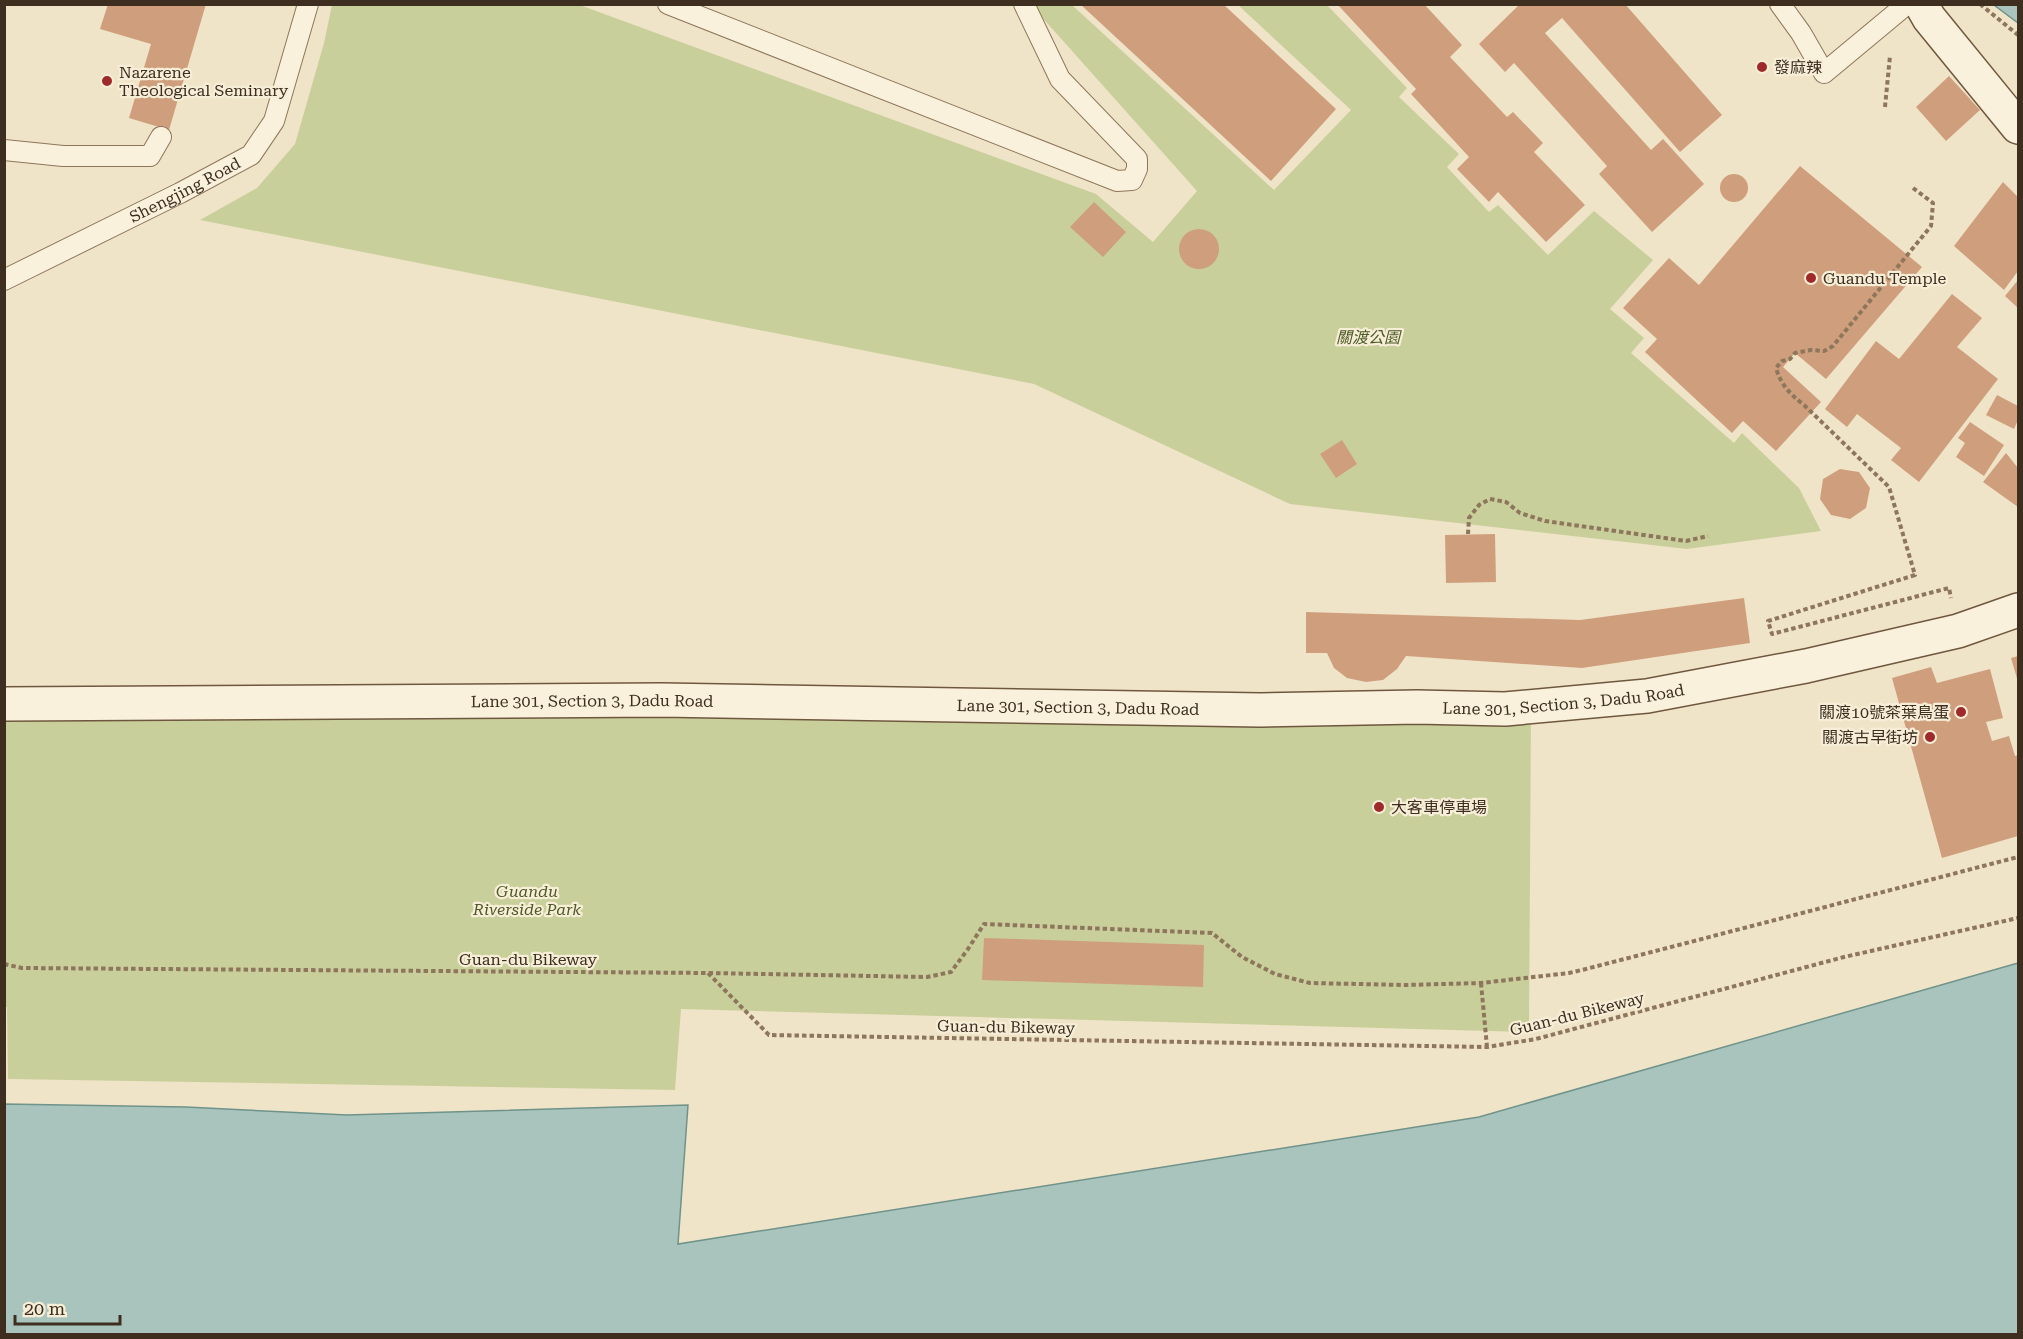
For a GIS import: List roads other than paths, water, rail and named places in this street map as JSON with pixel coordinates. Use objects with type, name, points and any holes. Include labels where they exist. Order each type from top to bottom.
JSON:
[{"type":"street","points":[[1921,4],[1929,18],[2019,127]]},
{"type":"street","name":"Lane 301, Section 3, Dadu Road","points":[[4,704],[662,700],[1261,710],[1417,707],[1505,709],[1647,696],[1806,666],[1958,631],[2019,610]]},
{"type":"lane","name":"Shengjing Road","points":[[4,280],[180,193],[251,155],[274,122],[308,4]]},
{"type":"lane","points":[[668,4],[1117,181],[1132,180],[1137,169],[1137,159],[1060,79],[1024,4]]},
{"type":"lane","points":[[1780,4],[1801,33],[1824,73],[1907,4]]},
{"type":"lane","points":[[4,150],[63,156],[150,156],[161,137]]},
{"type":"water","points":[[1994,5],[2018,5],[2018,23]]},
{"type":"water","points":[[2018,963],[2018,1334],[5,1334],[5,1104],[186,1107],[347,1115],[688,1105],[678,1244],[1479,1117]]},
{"type":"place","name":"發麻辣","points":[[1762,67]]},
{"type":"place","name":"Nazarene Theological Seminary","points":[[107,81]]},
{"type":"place","name":"Guandu Temple","points":[[1811,278]]},
{"type":"place","name":"關渡10號茶葉鳥蛋","points":[[1961,712]]},
{"type":"place","name":"關渡古早街坊","points":[[1930,737]]},
{"type":"place","name":"大客車停車場","points":[[1379,807]]},
{"type":"park label","name":"關渡公園","points":[[1368,337]]},
{"type":"park label","name":"Guandu Riverside Park","points":[[527,900]]}]
